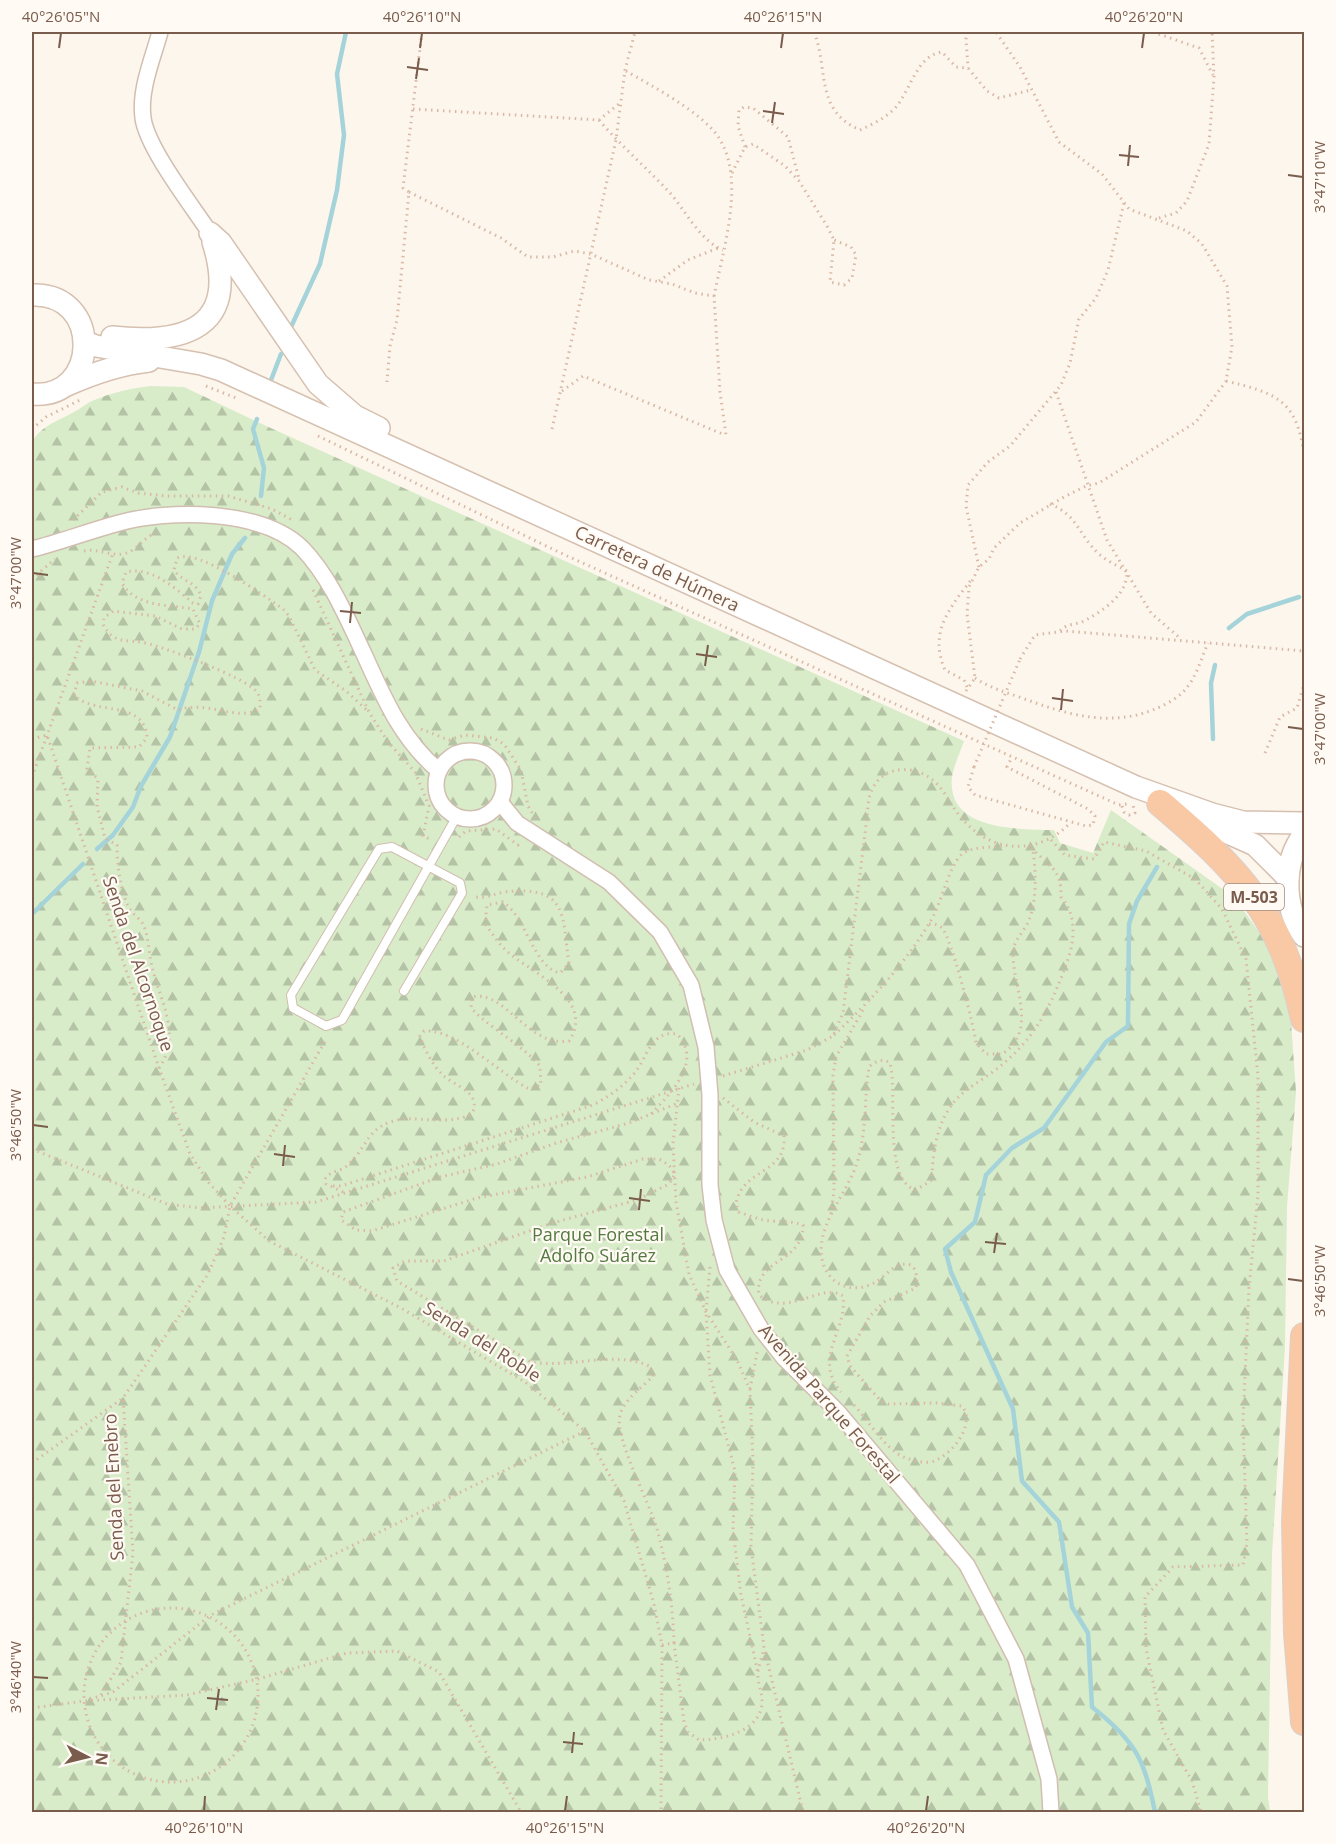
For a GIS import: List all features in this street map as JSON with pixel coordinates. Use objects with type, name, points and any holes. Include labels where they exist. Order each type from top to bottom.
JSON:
[{"type":"highway","name":"M-503","points":[[1160,803],[1204,840],[1249,889],[1284,948],[1296,978],[1305,1019]]},
{"type":"highway","points":[[1305,1336],[1295,1521],[1297,1633],[1305,1722]]},
{"type":"main road","points":[[84,338],[139,339],[182,335],[209,318],[218,305],[222,280],[210,233]]},
{"type":"main road","points":[[210,233],[221,243],[301,360],[332,399],[355,416],[411,443],[435,468]]},
{"type":"main road","points":[[32,295],[48,297],[65,304],[78,318],[84,338],[84,354],[78,372],[64,386]]},
{"type":"main road","name":"Carretera de Húmera","points":[[84,338],[96,346],[176,359],[221,370],[1136,787],[1212,814],[1244,822],[1305,823]]},
{"type":"main road","name":"Carretera de Húmera","points":[[32,394],[46,393],[128,363],[176,359]]},
{"type":"main road","name":"Carretera de Húmera","points":[[1136,787],[1160,803],[1250,842],[1268,855],[1288,878]]},
{"type":"main road","points":[[1305,834],[1292,858],[1288,878],[1292,913],[1305,936]]},
{"type":"street","points":[[160,32],[148,75],[143,119],[158,154],[210,233]]},
{"type":"street","points":[[32,549],[120,522],[197,514],[230,517],[281,532],[302,548],[326,579],[388,710],[419,753],[440,771]]},
{"type":"street","points":[[473,751],[488,755],[500,768],[505,785],[500,802],[492,811],[481,817],[469,819],[457,816],[446,809],[439,797],[436,784],[447,760],[458,753],[473,751]]},
{"type":"street","name":"Avenida Parque Forestal","points":[[500,802],[517,823],[609,882],[660,932],[691,985],[706,1047],[710,1095],[710,1185],[719,1242],[727,1270],[761,1329],[783,1358],[838,1412],[967,1565],[1016,1659],[1049,1779],[1051,1812]]},
{"type":"lane","points":[[404,991],[462,893],[460,883],[428,865],[393,846],[379,849],[291,996],[293,1008],[326,1026],[342,1020],[428,865],[457,816]]},
{"type":"path","points":[[422,32],[403,188],[501,238],[528,257],[553,257],[574,251],[591,254],[659,281],[695,293],[714,296]]},
{"type":"path","points":[[552,429],[616,140],[625,70],[635,32]]},
{"type":"path","points":[[814,32],[821,55],[824,91],[845,123],[860,130],[883,118],[896,107],[918,70],[934,53],[942,52],[956,67],[968,69]]},
{"type":"path","points":[[968,32],[966,39],[968,69],[987,91],[999,99],[1031,90]]},
{"type":"path","points":[[967,687],[964,680],[945,670],[937,641],[942,625],[994,549],[1020,523],[1050,504],[1086,486],[1099,483],[1196,422],[1226,381],[1232,347],[1227,286],[1202,243],[1187,231],[1129,209],[1102,174],[1059,142],[1020,67],[996,32]]},
{"type":"path","points":[[1153,32],[1199,48],[1214,76]]},
{"type":"path","points":[[1158,219],[1176,213],[1187,201],[1209,144],[1214,76],[1212,32]]},
{"type":"path","points":[[625,70],[675,100],[719,138],[732,172]]},
{"type":"path","points":[[413,109],[599,120],[621,102]]},
{"type":"path","points":[[745,147],[738,126],[739,110],[744,107],[753,108],[788,137],[799,181]]},
{"type":"path","points":[[599,120],[616,140],[650,172],[718,248],[723,250]]},
{"type":"path","points":[[560,392],[583,376],[726,435],[720,392],[714,296],[723,250],[732,172],[745,147],[753,144],[785,166],[799,181],[834,240],[830,282],[844,285],[852,278],[856,255],[851,247],[834,240]]},
{"type":"path","points":[[387,382],[390,346],[397,320],[409,192]]},
{"type":"path","points":[[965,693],[975,678],[967,614],[969,587],[980,567],[966,506],[968,485],[988,462],[1010,446],[1056,392],[1070,363],[1079,319],[1096,297],[1108,270],[1125,201]]},
{"type":"path","points":[[659,281],[688,260],[718,248]]},
{"type":"path","points":[[1226,381],[1266,391],[1287,404],[1298,423],[1305,455]]},
{"type":"path","points":[[197,382],[238,399]]},
{"type":"path","points":[[1056,392],[1065,412],[1086,486],[1107,540],[1151,613],[1182,640]]},
{"type":"path","points":[[32,429],[46,417],[66,409],[86,394]]},
{"type":"path","points":[[311,432],[565,555],[1122,806],[1131,804],[1135,813],[1125,814],[1122,806]]},
{"type":"path","points":[[1050,504],[1066,511],[1077,522],[1098,553],[1127,571]]},
{"type":"path","points":[[81,552],[93,549],[121,554],[135,550],[151,535],[161,532]]},
{"type":"path","points":[[32,777],[113,553]]},
{"type":"path","points":[[159,1068],[165,1059],[171,1038],[165,1003],[154,974],[144,925],[129,908],[118,869],[117,845],[105,838],[97,807],[98,779],[87,769],[90,748],[98,746],[139,747],[147,738],[146,726],[139,717],[116,708],[81,702],[74,695],[74,689],[77,683],[92,681],[142,691],[178,710],[204,706],[242,714],[260,709],[260,698],[256,691],[236,678],[144,642],[120,641],[111,636],[103,624],[104,618],[113,611],[155,616],[182,629],[195,629],[200,624],[193,609],[140,600],[130,593],[122,583],[126,572],[144,572],[165,581],[193,603],[198,604],[201,596],[196,585],[179,577],[174,570],[177,558],[184,554],[193,556],[225,572],[283,609],[290,616],[315,670],[346,691],[369,712]]},
{"type":"path","points":[[32,579],[55,559],[62,556]]},
{"type":"path","points":[[1058,632],[1070,624],[1088,619],[1119,596],[1126,584],[1127,571]]},
{"type":"path","points":[[1305,574],[1305,584]]},
{"type":"path","points":[[313,589],[369,712],[388,742],[410,768]]},
{"type":"path","points":[[1016,750],[1007,767],[1088,809],[1095,816],[1095,822],[1086,826],[975,795],[968,787],[974,767],[1020,659],[1035,635],[1058,632],[1305,651]]},
{"type":"path","points":[[975,678],[990,688],[1053,710],[1094,718],[1119,719],[1142,715],[1183,693],[1196,673],[1208,643]]},
{"type":"path","points":[[1265,753],[1280,717],[1297,708],[1305,684]]},
{"type":"path","points":[[32,739],[47,735]]},
{"type":"path","name":"Senda del Alcornoque","points":[[47,735],[190,1154],[209,1183],[230,1206]]},
{"type":"path","points":[[1051,840],[1065,855],[1094,859],[1104,842],[1146,851],[1195,879],[1222,909],[1246,959],[1258,1100],[1258,1195],[1249,1288],[1243,1421],[1245,1555],[1243,1565],[1173,1567],[1145,1597],[1146,1648],[1163,1730],[1192,1781],[1202,1812]]},
{"type":"path","points":[[830,1216],[835,1164],[831,1114],[836,1057],[865,1006],[929,924],[941,904],[953,866],[961,855],[974,848],[990,849],[1005,845]]},
{"type":"path","points":[[851,1402],[893,1450],[906,1458],[918,1461],[933,1462],[949,1451],[962,1435],[968,1422],[967,1413],[962,1406],[937,1403],[888,1404],[880,1400],[850,1366],[847,1356],[870,1316],[884,1302],[916,1288],[918,1276],[915,1269],[908,1265],[899,1265],[872,1284],[859,1288],[846,1288],[834,1282],[827,1273],[821,1240],[830,1216],[855,1168],[862,1145],[869,1066],[874,1062],[886,1060],[890,1063],[897,1162],[901,1182],[907,1188],[916,1190],[932,1180],[934,1155],[949,1108],[968,1088],[1001,1065],[1028,1040],[1044,1019],[1070,953],[1074,930],[1068,905],[1061,897],[1061,884],[1057,871],[1031,847],[1033,908],[1013,951],[1021,1000],[1021,1033],[1017,1041],[1002,1054],[987,1054],[976,1043],[951,947],[943,928],[929,924]]},
{"type":"path","points":[[344,1193],[326,1184],[325,1179],[329,1173],[346,1168],[374,1130],[404,1119],[459,1119],[469,1117],[473,1111],[475,1105],[472,1096],[443,1075],[423,1048],[420,1036],[424,1031],[444,1032],[510,1079],[529,1089],[541,1085],[540,1066],[519,1045],[471,1008],[472,997],[477,996],[497,1003],[547,1042],[569,1041],[575,1032],[573,1010],[560,990],[508,952],[485,924],[487,905],[503,902],[524,926],[534,950],[554,972],[560,973],[569,964],[564,913],[560,904],[541,894],[526,892],[502,892],[480,899],[462,893]]},
{"type":"path","points":[[833,1036],[865,1006]]},
{"type":"path","points":[[331,1186],[341,1186],[593,1105],[609,1096],[632,1077],[654,1040],[667,1033],[677,1034],[687,1048],[687,1059],[678,1084],[648,1116]]},
{"type":"path","name":"Senda del Enebro","points":[[101,1695],[121,1662],[133,1553],[123,1398],[208,1274],[224,1237],[230,1206],[327,1038]]},
{"type":"path","points":[[680,1088],[673,1144],[676,1202],[689,1274],[706,1312],[737,1360],[750,1390]]},
{"type":"path","points":[[710,1095],[727,1099],[754,1122],[784,1136],[785,1146],[778,1161],[755,1174],[741,1186],[736,1203],[739,1212],[747,1215],[766,1221],[784,1220],[803,1225],[803,1236],[798,1246],[760,1276],[757,1284],[759,1295],[766,1301],[788,1304],[833,1292],[843,1296],[844,1304],[833,1337],[829,1361],[830,1371],[837,1387],[846,1397]]},
{"type":"path","points":[[675,1174],[669,1165],[658,1159],[643,1159],[622,1168],[587,1177],[477,1198],[372,1231],[356,1230],[341,1220],[344,1212],[361,1204],[441,1177],[497,1164],[648,1116],[678,1103]]},
{"type":"path","points":[[32,1149],[167,1204],[200,1208],[230,1206]]},
{"type":"path","points":[[675,1174],[669,1184],[637,1200],[552,1223],[444,1261],[405,1261],[393,1268],[393,1273],[397,1281],[531,1362],[549,1365],[620,1359],[637,1360],[651,1367],[653,1376],[627,1402],[620,1415],[622,1432],[657,1528],[672,1605],[674,1643],[684,1722],[688,1732],[699,1740],[723,1738],[747,1728],[756,1720],[762,1703],[741,1595],[733,1530],[735,1471],[710,1375],[706,1312],[712,1257],[719,1242]]},
{"type":"path","name":"Senda del Roble","points":[[230,1206],[269,1241],[401,1308],[525,1382],[585,1431],[624,1501],[654,1604],[662,1645],[661,1812]]},
{"type":"path","points":[[761,1329],[750,1390],[753,1461],[751,1547],[764,1647],[803,1812]]},
{"type":"path","points":[[32,1463],[123,1398]]},
{"type":"path","points":[[84,1701],[113,1692],[211,1615],[585,1431]]},
{"type":"path","points":[[180,1607],[211,1615],[249,1654],[258,1679],[257,1712],[246,1740],[216,1771],[174,1784],[125,1771],[96,1743],[84,1701],[87,1667],[106,1634],[127,1617],[180,1607]]},
{"type":"path","points":[[662,1645],[674,1643]]},
{"type":"path","points":[[758,1673],[764,1647]]},
{"type":"path","points":[[32,1708],[84,1701],[187,1695],[258,1679],[347,1653],[398,1651],[439,1672],[521,1812]]},
{"type":"green space","name":"Parque Forestal Adolfo Suárez","points":[[151,386],[184,387],[964,741],[952,777],[953,795],[960,808],[972,817],[1004,827],[1054,830],[1060,843],[1093,853],[1111,810],[1234,897],[1267,943],[1290,1007],[1296,1092],[1287,1207],[1285,1346],[1272,1555],[1268,1797],[1270,1812],[32,1812],[32,442],[44,428],[92,401],[121,391]]},
{"type":"waterway","points":[[291,327],[320,264],[337,190],[344,135],[337,74],[346,32]]},
{"type":"waterway","points":[[271,380],[281,354]]},
{"type":"waterway","points":[[257,419],[253,429],[264,468],[261,496]]},
{"type":"waterway","points":[[97,849],[113,835],[133,807],[141,786],[170,737],[199,652],[212,601],[232,554],[245,538]]},
{"type":"waterway","points":[[1229,628],[1247,614],[1299,597]]},
{"type":"waterway","points":[[1213,739],[1211,683],[1215,665]]},
{"type":"waterway","points":[[32,914],[83,864]]},
{"type":"waterway","points":[[1155,1812],[1147,1778],[1136,1752],[1119,1731],[1092,1707],[1088,1633],[1072,1607],[1059,1522],[1022,1481],[1013,1409],[951,1272],[945,1249],[975,1222],[986,1175],[1012,1148],[1044,1128],[1106,1042],[1128,1026],[1129,924],[1137,901],[1157,867]]}]
